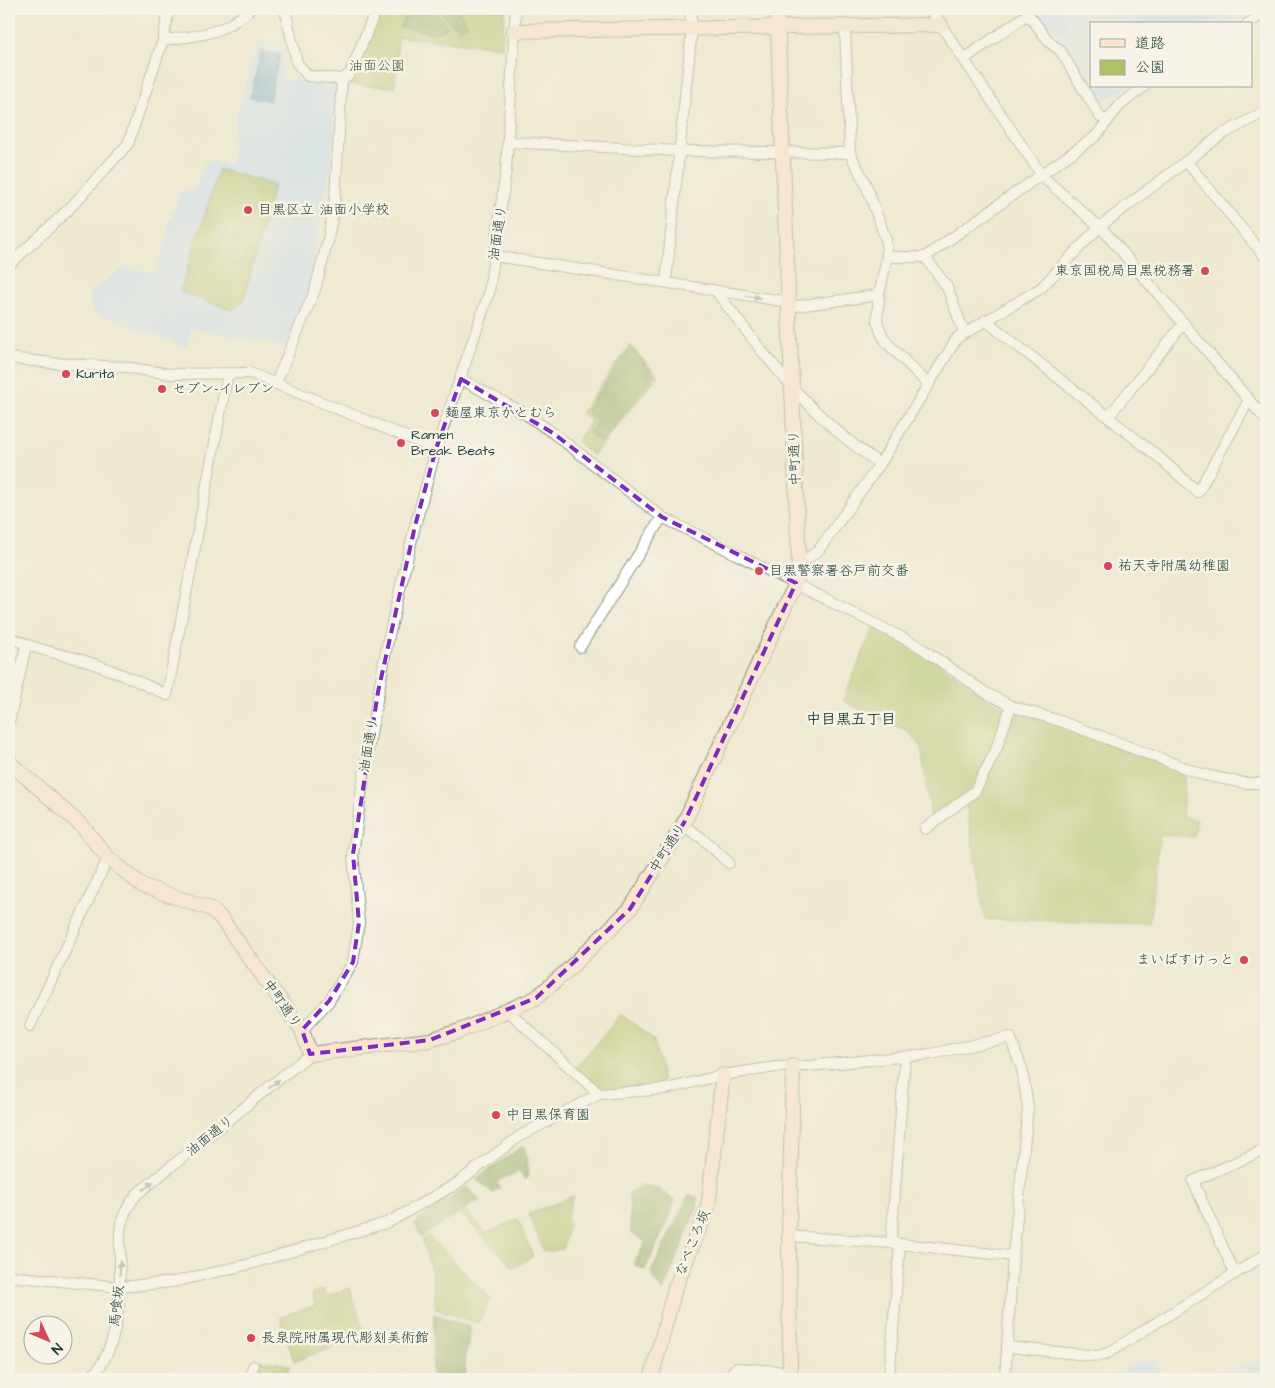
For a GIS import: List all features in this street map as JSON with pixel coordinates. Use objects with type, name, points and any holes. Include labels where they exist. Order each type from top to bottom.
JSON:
[{"type":"street","points":[[9,265],[13,255],[69,209],[128,144],[163,40],[169,9]]},
{"type":"street","points":[[163,40],[204,35],[226,27],[250,9]]},
{"type":"street","points":[[285,9],[297,63],[308,76],[342,79],[350,74],[376,9]]},
{"type":"street","name":"油面通り","points":[[302,1030],[328,1001],[353,962],[359,923],[353,854],[364,772],[395,607],[436,449],[489,293],[508,142],[516,9]]},
{"type":"street","points":[[666,282],[692,29],[690,9]]},
{"type":"street","name":"中町通り","points":[[9,762],[82,826],[108,858],[143,886],[212,910],[220,917],[302,1030],[310,1054],[430,1040],[460,1031],[536,998],[567,971],[630,909],[683,825],[796,583],[799,564],[777,9]]},
{"type":"street","points":[[930,9],[1040,174],[1099,227],[1266,420]]},
{"type":"street","points":[[1250,22],[1266,12]]},
{"type":"street","points":[[964,58],[1028,14],[1050,43],[1060,50],[1100,117],[1108,120]]},
{"type":"street","points":[[514,30],[941,26]]},
{"type":"street","points":[[844,28],[850,153],[881,222],[886,240],[887,257],[879,295],[878,321],[882,335],[929,385]]},
{"type":"street","points":[[276,383],[315,290],[328,240],[335,200],[342,79]]},
{"type":"street","points":[[887,257],[925,257],[1096,136],[1126,99],[1141,88]]},
{"type":"street","points":[[799,564],[818,551],[880,464],[957,338],[964,332],[1041,288],[1099,227],[1221,135],[1266,111]]},
{"type":"street","points":[[508,142],[679,151],[783,154],[850,153]]},
{"type":"street","points":[[1186,161],[1266,258]]},
{"type":"street","points":[[494,256],[666,282],[789,304],[879,295]]},
{"type":"street","points":[[925,257],[947,287],[964,332]]},
{"type":"street","points":[[716,291],[792,389],[840,436],[880,464]]},
{"type":"street","points":[[985,320],[1108,417],[1198,492],[1249,400]]},
{"type":"street","points":[[1108,417],[1184,323]]},
{"type":"street","points":[[9,358],[52,363],[124,367],[171,374],[250,373],[436,449]]},
{"type":"street","points":[[9,636],[26,646],[88,662],[133,678],[167,695],[228,373]]},
{"type":"street","points":[[461,379],[527,415],[554,433],[662,517],[917,645],[986,693],[1011,706],[1060,721],[1204,775],[1244,783],[1266,783]]},
{"type":"street","points":[[580,647],[662,517]]},
{"type":"street","points":[[9,722],[26,646]]},
{"type":"street","points":[[925,828],[975,791],[995,752],[1011,706]]},
{"type":"street","points":[[683,825],[704,839],[729,863]]},
{"type":"street","points":[[30,1026],[108,858]]},
{"type":"street","points":[[508,1011],[599,1094]]},
{"type":"street","points":[[9,1276],[120,1287],[172,1282],[250,1264],[389,1222],[456,1184],[520,1136],[599,1094],[666,1089],[723,1075],[776,1067],[905,1058],[1010,1038],[1022,1069],[1028,1108],[1013,1256],[1005,1379]]},
{"type":"street","name":"油面通り","points":[[121,1225],[129,1205],[137,1194],[310,1054]]},
{"type":"street","points":[[888,1379],[905,1058]]},
{"type":"street","points":[[727,1379],[736,1368],[791,1376],[789,1236],[793,1066]]},
{"type":"street","name":"なべころ坂","points":[[651,1379],[675,1288],[708,1207],[723,1075]]},
{"type":"street","points":[[1235,1274],[1193,1181],[1266,1149]]},
{"type":"street","name":"馬喰坂","points":[[90,1379],[101,1367],[112,1342],[120,1287],[121,1225]]},
{"type":"street","points":[[789,1236],[895,1243],[1013,1256]]},
{"type":"street","points":[[1008,1347],[1098,1356],[1108,1353],[1266,1254]]},
{"type":"street","points":[[250,1379],[253,1366]]},
{"type":"highlighted area","points":[[461,379],[553,433],[662,517],[796,583],[685,821],[630,909],[536,998],[430,1040],[310,1054],[302,1030],[329,1001],[353,962],[359,923],[353,854],[378,692],[415,526],[436,449]]},
{"type":"shaded area","points":[[1036,9],[1255,9],[1234,22],[1090,22],[1090,84],[1052,25],[1047,27]]},
{"type":"shaded area","name":"目黒区立 油面小学校","points":[[257,42],[286,46],[281,78],[335,84],[337,88],[331,163],[310,289],[285,347],[191,328],[187,347],[92,312],[89,293],[125,267],[155,273],[169,236],[167,228],[181,190],[194,191],[206,161],[231,164],[234,124]]},
{"type":"shaded area","points":[[1093,88],[1125,88],[1102,102]]},
{"type":"shaded area","points":[[1155,1356],[1161,1379],[1113,1379],[1113,1375]]},
{"type":"shaded area","points":[[1266,1359],[1266,1379],[1187,1379]]},
{"type":"green space","name":"油面公園","points":[[380,9],[505,9],[502,47],[398,37],[395,87],[349,85]]},
{"type":"green space","points":[[416,9],[434,14],[445,23],[447,28],[434,33],[400,27],[404,18]]},
{"type":"green space","points":[[442,9],[457,9],[467,24],[459,29],[444,16]]},
{"type":"green space","points":[[219,169],[274,185],[243,302],[232,310],[180,292]]},
{"type":"green space","points":[[630,345],[658,376],[593,456],[577,441],[591,421],[581,413]]},
{"type":"green space","points":[[630,348],[654,374],[602,443],[589,433],[599,421],[586,411]]},
{"type":"green space","points":[[874,627],[925,653],[989,700],[1002,706],[1004,712],[991,752],[972,789],[931,818],[921,746],[906,730],[867,714],[843,700]]},
{"type":"green space","points":[[1017,713],[1081,733],[1185,772],[1182,817],[1197,820],[1194,837],[1160,835],[1149,924],[985,919],[966,804],[983,785],[989,775],[1013,715]]},
{"type":"green space","points":[[621,1014],[654,1040],[664,1087],[599,1094],[573,1071]]},
{"type":"green space","points":[[524,1145],[529,1172],[527,1178],[524,1179],[520,1171],[497,1181],[500,1188],[493,1193],[476,1179]]},
{"type":"green space","points":[[466,1186],[480,1200],[421,1237],[415,1223]]},
{"type":"green space","points":[[639,1186],[655,1187],[675,1200],[667,1223],[645,1270],[633,1264],[646,1242],[631,1233],[630,1228],[629,1193]]},
{"type":"green space","points":[[689,1194],[698,1198],[697,1208],[663,1292],[651,1272]]},
{"type":"green space","points":[[573,1196],[566,1222],[569,1223],[563,1249],[544,1252],[529,1214]]},
{"type":"green space","points":[[465,1210],[486,1233],[518,1219],[533,1256],[514,1268],[460,1214]]},
{"type":"green space","points":[[429,1236],[491,1299],[478,1323],[436,1309],[432,1274],[422,1239]]},
{"type":"green space","points":[[350,1288],[366,1337],[294,1361],[280,1317],[316,1305],[312,1293],[324,1289],[326,1296]]},
{"type":"green space","points":[[434,1314],[471,1327],[465,1359],[466,1379],[432,1379]]},
{"type":"green space","points":[[260,1360],[289,1365],[287,1379],[257,1379]]},
{"type":"water","points":[[261,51],[280,55],[269,101],[250,97]]},
{"type":"place","name":"目黒区立 油面小学校","points":[[248,210]]},
{"type":"place","name":"東京国税局目黒税務署","points":[[1205,271]]},
{"type":"place","name":"Kurita","points":[[66,374]]},
{"type":"place","name":"セブン-イレブン","points":[[162,389]]},
{"type":"place","name":"麺屋東京かとむら","points":[[435,413]]},
{"type":"place","name":"Ramen Break Beats","points":[[401,443]]},
{"type":"place","name":"祐天寺附属幼稚園","points":[[1108,566]]},
{"type":"place","name":"目黒警察署谷戸前交番","points":[[759,571]]},
{"type":"place","name":"まいばすけっと","points":[[1244,960]]},
{"type":"place","name":"中目黒保育園","points":[[496,1115]]},
{"type":"place","name":"長泉院附属現代彫刻美術館","points":[[251,1338]]},
{"type":"district","name":"中目黒五丁目","points":[[851,719]]}]
